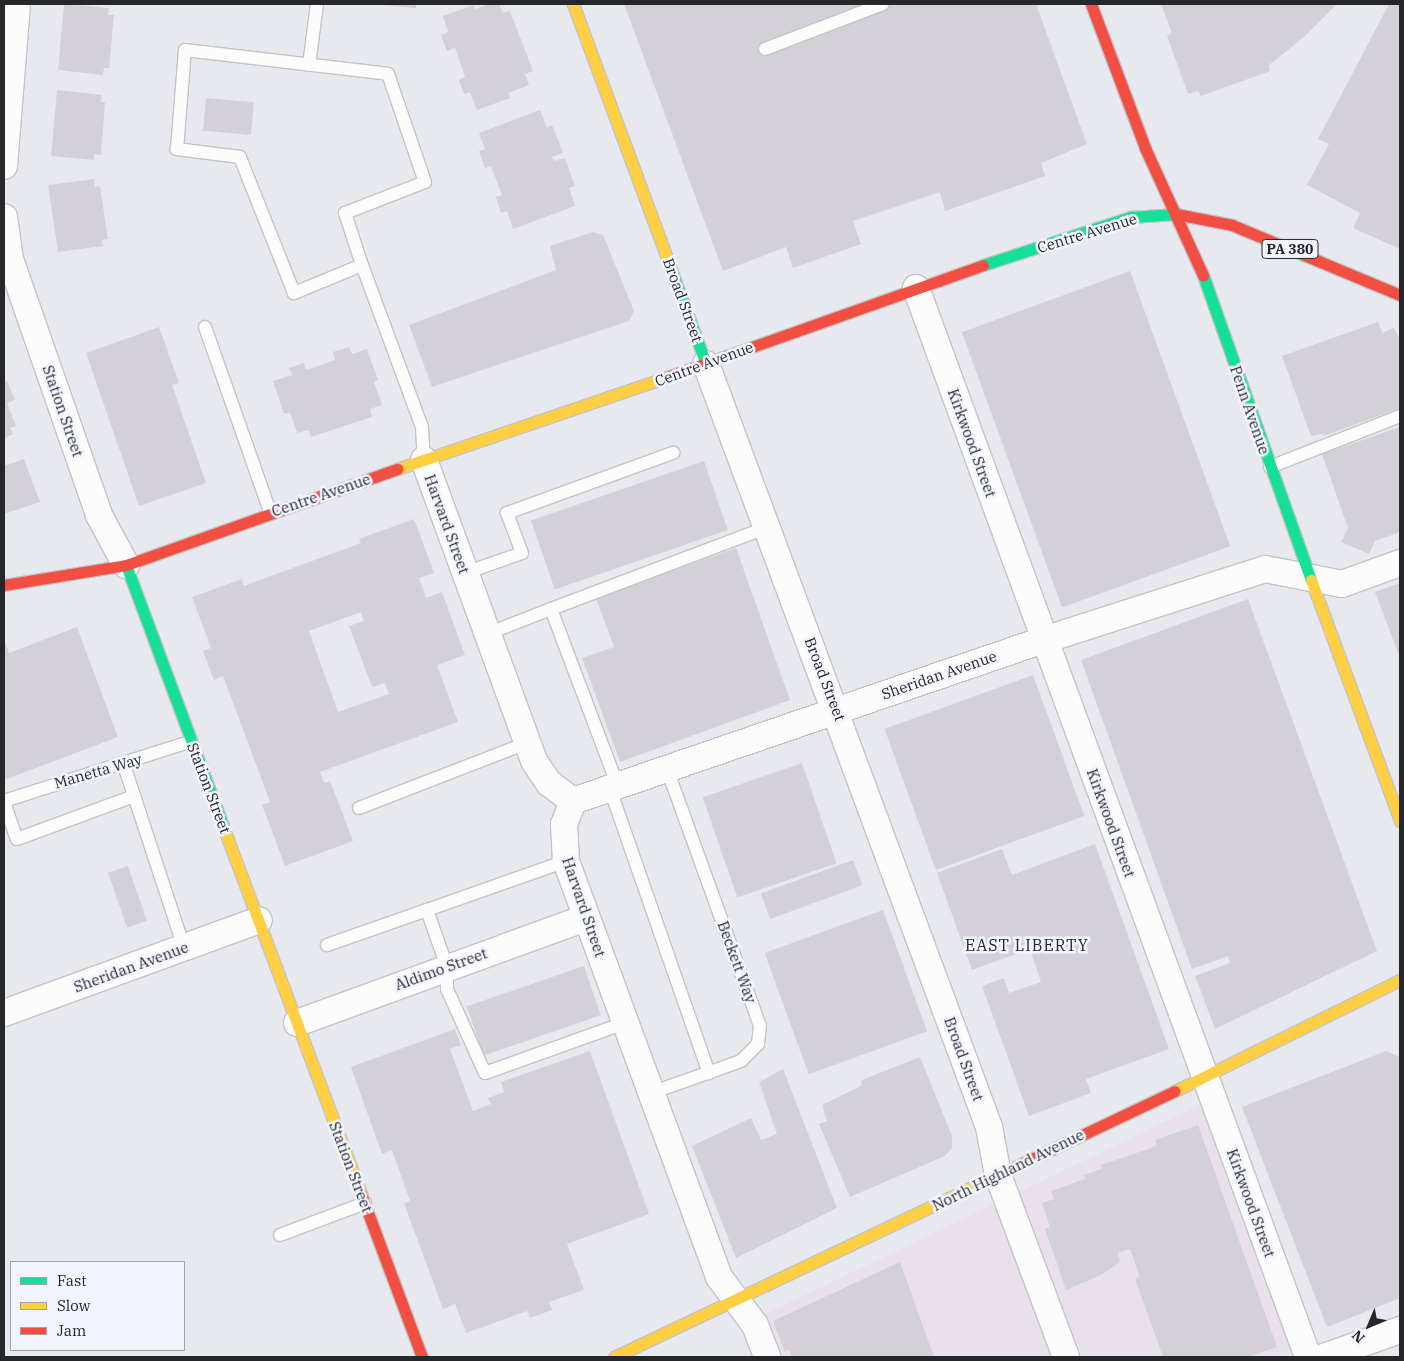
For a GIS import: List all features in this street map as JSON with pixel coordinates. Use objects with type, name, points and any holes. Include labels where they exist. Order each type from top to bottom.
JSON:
[{"type":"main road","name":"Broad Street","points":[[573,4],[706,364]]},
{"type":"main road","name":"Penn Avenue","points":[[1091,4],[1146,148],[1206,283],[1310,578],[1400,821]]},
{"type":"main road","name":"Centre Avenue","points":[[4,585],[126,565],[270,512],[706,364],[916,288],[1131,217],[1176,214],[1232,224],[1400,295]]},
{"type":"main road","name":"Station Street","points":[[126,565],[422,1357]]},
{"type":"main road","name":"North Highland Avenue","points":[[614,1357],[734,1298],[1205,1077],[1400,980]]},
{"type":"street","points":[[4,166],[17,4]]},
{"type":"street","name":"Station Street","points":[[4,217],[10,259],[99,515],[126,565]]},
{"type":"street","name":"Kirkwood Street","points":[[916,288],[1308,1357]]},
{"type":"street","name":"Broad Street","points":[[706,364],[765,528],[837,710],[989,1127],[998,1175],[1066,1357]]},
{"type":"street","name":"Harvard Street","points":[[424,460],[527,743],[549,783],[573,801],[564,824],[566,861],[719,1277],[755,1325],[767,1357]]},
{"type":"street","name":"Sheridan Avenue","points":[[573,801],[1044,640],[1265,570],[1342,584],[1400,563]]},
{"type":"street","name":"Aldimo Street","points":[[297,1024],[447,967],[586,918]]},
{"type":"street","name":"Sheridan Avenue","points":[[4,1013],[259,920]]},
{"type":"street","points":[[1324,1357],[1400,1330]]},
{"type":"lane","points":[[309,65],[317,4]]},
{"type":"lane","points":[[765,50],[883,4]]},
{"type":"lane","points":[[362,265],[294,293],[240,157],[177,149],[185,50],[388,74],[425,182],[345,213],[362,265],[422,427],[424,460]]},
{"type":"lane","points":[[205,327],[270,512]]},
{"type":"lane","points":[[1270,467],[1400,416]]},
{"type":"lane","points":[[465,573],[522,553],[507,513],[673,453]]},
{"type":"lane","points":[[487,634],[765,528]]},
{"type":"lane","points":[[550,609],[614,787],[709,1073]]},
{"type":"lane","name":"Manetta Way","points":[[4,802],[106,766],[124,765],[192,741]]},
{"type":"lane","points":[[359,808],[527,743]]},
{"type":"lane","points":[[124,765],[184,947]]},
{"type":"lane","name":"Beckett Way","points":[[651,1093],[741,1061],[758,1044],[760,1026],[667,769]]},
{"type":"lane","points":[[4,802],[18,839],[134,796]]},
{"type":"lane","points":[[327,945],[566,861]]},
{"type":"lane","points":[[427,910],[447,967],[447,989],[485,1072],[625,1024]]},
{"type":"lane","points":[[280,1235],[365,1203]]},
{"type":"shaded area","points":[[1201,1104],[1292,1349],[1274,1357],[777,1357],[761,1316]]},
{"type":"building","points":[[64,4],[109,8],[108,15],[114,15],[109,68],[104,68],[103,75],[58,70]]},
{"type":"building","points":[[369,4],[416,4],[416,8]]},
{"type":"building","points":[[491,4],[499,4],[503,13],[510,11],[533,71],[525,74],[529,85],[508,93],[510,98],[477,110],[470,92],[464,94],[459,80],[465,77],[455,48],[447,51],[441,35],[448,32],[443,16],[473,5],[475,9]]},
{"type":"building","points":[[624,4],[1036,4],[1087,144],[1041,163],[1045,176],[945,211],[940,192],[853,221],[861,244],[793,268],[786,247],[723,271]]},
{"type":"building","points":[[1161,4],[1337,4],[1304,37],[1269,65],[1270,71],[1201,96],[1198,91],[1188,94],[1167,36],[1172,33]]},
{"type":"building","points":[[1389,4],[1400,4],[1400,249],[1353,228],[1360,213],[1307,185],[1329,144],[1318,139]]},
{"type":"building","points":[[57,90],[102,95],[101,102],[105,102],[101,155],[94,154],[94,160],[51,156]]},
{"type":"building","points":[[206,98],[254,102],[251,135],[203,131]]},
{"type":"building","points":[[540,110],[547,128],[552,125],[563,153],[552,157],[554,161],[565,158],[575,186],[569,188],[575,206],[513,229],[507,211],[501,213],[496,197],[502,195],[491,166],[485,168],[479,151],[485,149],[479,133]]},
{"type":"building","points":[[94,179],[95,187],[100,186],[108,239],[102,240],[103,246],[58,252],[48,185]]},
{"type":"building","points":[[593,232],[603,235],[634,311],[629,321],[432,387],[409,325],[556,270],[550,246]]},
{"type":"building","points":[[1130,271],[1230,546],[1062,608],[962,332]]},
{"type":"building","points":[[1378,322],[1382,333],[1394,328],[1400,340],[1400,408],[1324,436],[1322,434],[1311,436],[1282,356]]},
{"type":"building","points":[[159,327],[179,383],[172,385],[206,483],[139,506],[86,353]]},
{"type":"building","points":[[349,347],[352,354],[367,349],[378,380],[374,382],[382,405],[370,409],[372,417],[311,437],[308,430],[297,433],[290,412],[284,414],[273,381],[292,375],[289,368],[304,363],[306,370],[335,360],[333,352]]},
{"type":"building","points":[[7,381],[15,400],[7,403],[16,426],[10,428],[13,434],[4,438],[4,382]]},
{"type":"building","points":[[1400,427],[1400,532],[1375,541],[1369,554],[1341,542],[1348,528],[1322,454]]},
{"type":"building","points":[[24,459],[40,502],[4,514],[4,466]]},
{"type":"building","points":[[704,461],[728,530],[555,590],[531,521]]},
{"type":"building","points":[[414,519],[434,573],[419,578],[426,598],[442,592],[465,655],[437,665],[458,722],[320,772],[324,783],[330,781],[353,841],[285,866],[262,805],[270,802],[223,676],[214,680],[203,651],[211,648],[192,597],[242,579],[244,586],[361,543],[359,539]],"holes":[[[361,612],[364,621],[349,626],[372,687],[385,683],[389,694],[338,712],[309,631]]]},
{"type":"building","points":[[736,548],[790,700],[620,762],[582,658],[614,647],[596,598]]},
{"type":"building","points":[[1400,583],[1400,658],[1375,592]]},
{"type":"building","points":[[1248,599],[1377,951],[1215,1029],[1195,976],[1230,963],[1228,956],[1192,969],[1081,660]]},
{"type":"building","points":[[77,627],[118,737],[4,780],[4,640],[9,653]]},
{"type":"building","points":[[1033,675],[1084,816],[936,870],[885,729]]},
{"type":"building","points":[[802,763],[837,863],[737,897],[703,797]]},
{"type":"building","points":[[1095,844],[1169,1049],[1086,1079],[1091,1093],[1029,1116],[982,986],[1004,978],[1009,993],[1041,982],[1030,949],[972,970],[937,873],[1002,849],[1012,875]]},
{"type":"building","points":[[853,860],[862,885],[770,919],[761,894]]},
{"type":"building","points":[[128,866],[147,921],[127,928],[108,873]]},
{"type":"building","points":[[883,910],[927,1031],[809,1074],[765,953]]},
{"type":"building","points":[[584,966],[601,1015],[484,1056],[467,1006]]},
{"type":"building","points":[[455,1029],[461,1045],[450,1049],[473,1111],[491,1104],[488,1098],[504,1092],[501,1082],[590,1051],[649,1214],[567,1244],[584,1290],[549,1302],[552,1310],[530,1318],[527,1311],[466,1333],[455,1304],[443,1309],[404,1203],[410,1201],[392,1150],[382,1154],[351,1067]]},
{"type":"building","points":[[1386,1051],[1400,1057],[1400,1298],[1327,1327],[1242,1107]]},
{"type":"building","points":[[920,1057],[952,1136],[952,1148],[945,1156],[850,1197],[819,1124],[827,1121],[822,1105],[861,1086],[862,1080]]},
{"type":"building","points":[[783,1069],[837,1208],[736,1258],[692,1146],[751,1118],[761,1140],[777,1134],[759,1082]]},
{"type":"building","points":[[1198,1125],[1277,1347],[1248,1357],[1163,1357],[1135,1279],[1140,1277],[1130,1249],[1118,1253],[1120,1262],[1101,1275],[1066,1290],[1045,1229],[1050,1227],[1042,1203],[1054,1199],[1051,1191],[1085,1179],[1084,1175],[1102,1169],[1101,1165],[1157,1146],[1155,1140]]},
{"type":"building","points":[[900,1262],[934,1357],[792,1357],[789,1350],[785,1352],[773,1321]]},
{"type":"traffic: fast","points":[[983,265],[1131,217],[1176,214]]},
{"type":"traffic: fast","points":[[672,272],[706,364]]},
{"type":"traffic: fast","points":[[1203,275],[1311,580]]},
{"type":"traffic: fast","points":[[126,565],[224,829]]},
{"type":"traffic: slow","points":[[573,4],[672,272]]},
{"type":"traffic: slow","points":[[397,469],[667,377]]},
{"type":"traffic: slow","points":[[1311,580],[1400,821]]},
{"type":"traffic: slow","points":[[224,829],[361,1194]]},
{"type":"traffic: slow","points":[[1175,1091],[1400,980]]},
{"type":"traffic: slow","points":[[614,1357],[1002,1173]]},
{"type":"traffic: jam","points":[[1091,4],[1145,148],[1203,275]]},
{"type":"traffic: jam","points":[[1176,214],[1232,225],[1400,295]]},
{"type":"traffic: jam","points":[[667,377],[983,265]]},
{"type":"traffic: jam","points":[[4,585],[126,565],[397,469]]},
{"type":"traffic: jam","points":[[1002,1173],[1175,1091]]},
{"type":"traffic: jam","points":[[361,1194],[422,1357]]},
{"type":"district","name":"EAST LIBERTY","points":[[1027,945]]}]
